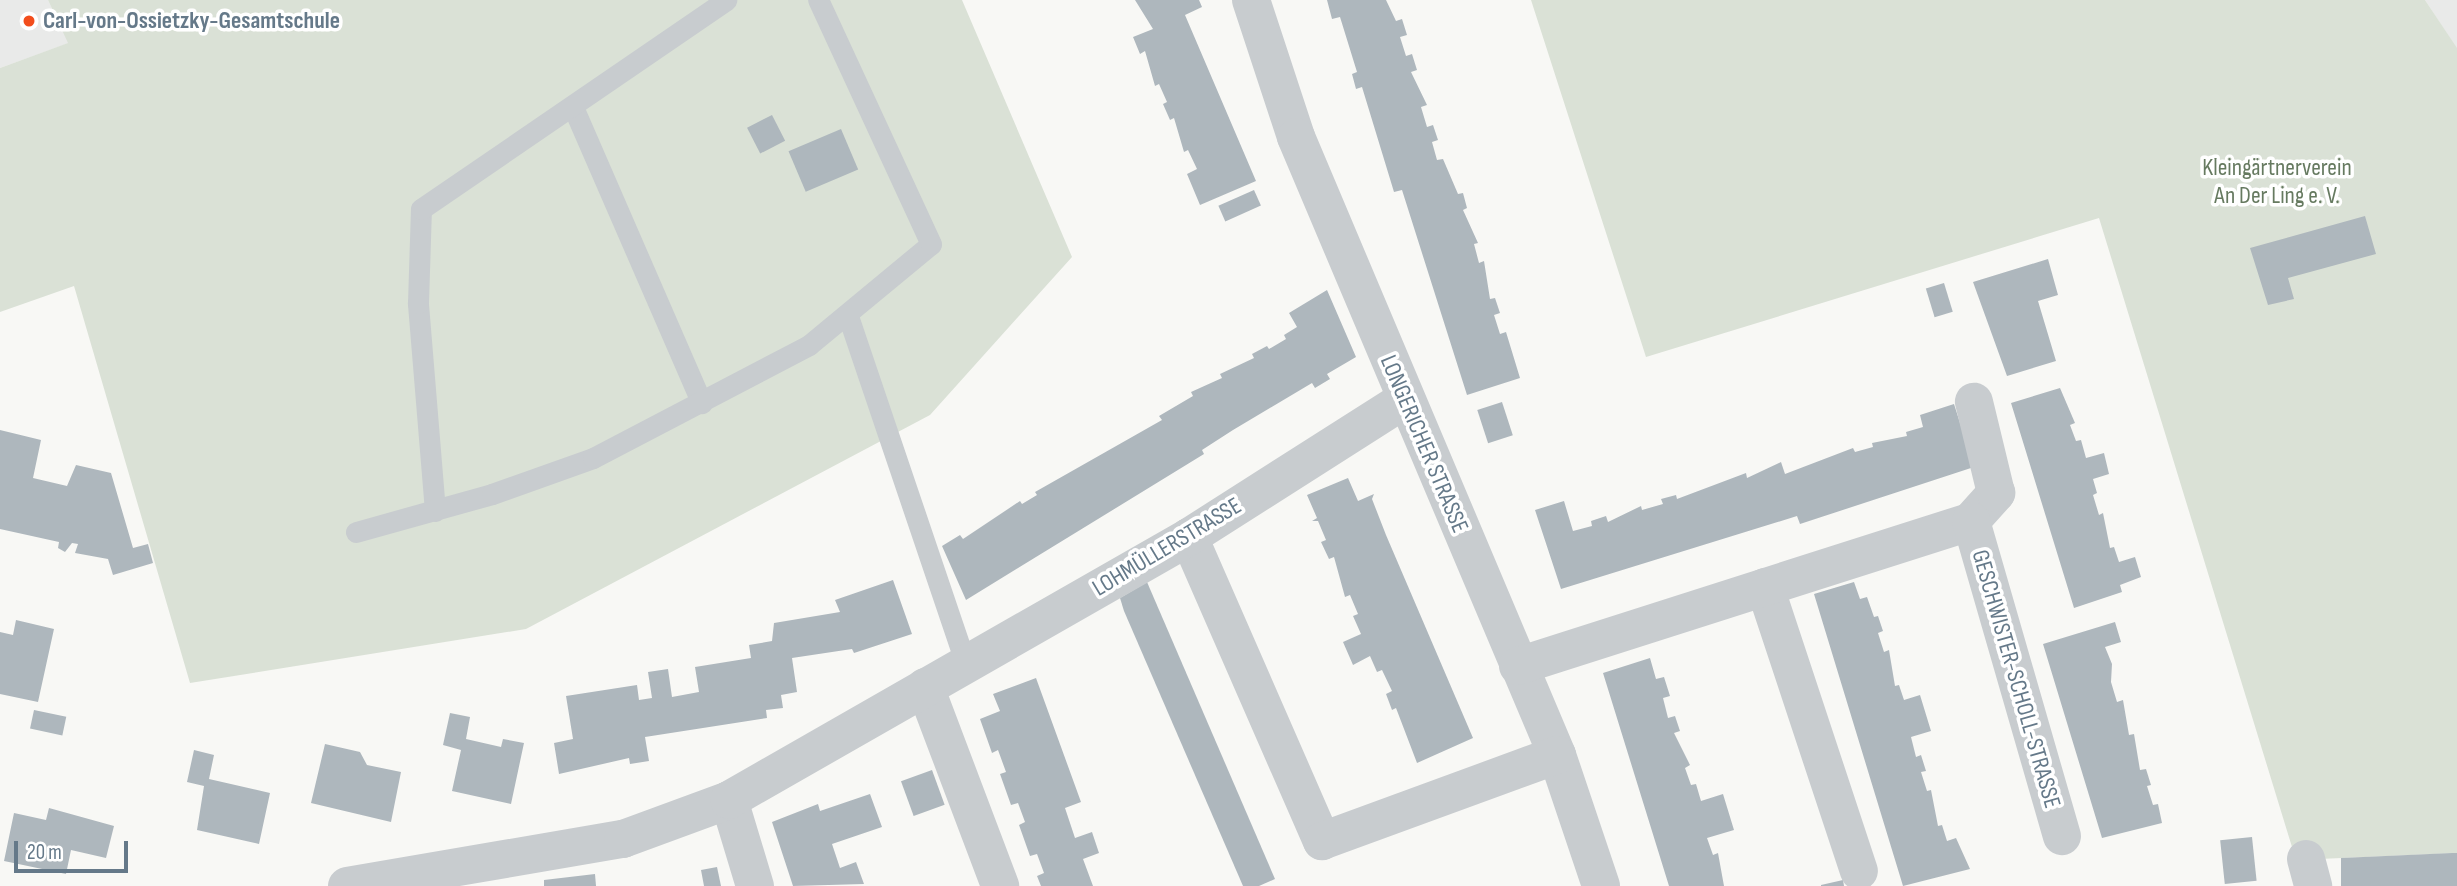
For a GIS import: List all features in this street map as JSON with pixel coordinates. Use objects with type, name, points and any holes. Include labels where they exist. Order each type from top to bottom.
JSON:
[{"type":"street","name":"LONGERICHER STRASSE","points":[[1251,0],[1296,137],[1404,400],[1557,755],[1601,886]]},
{"type":"street","name":"LOHMÜLLERSTRASSE","points":[[347,886],[494,874],[622,839],[729,800],[1189,537],[1404,400]]},
{"type":"street","name":"GESCHWISTER-SCHOLL-STRASSE","points":[[1518,666],[1971,521],[1996,493],[1973,402]]},
{"type":"street","name":"GESCHWISTER-SCHOLL-STRASSE","points":[[1971,521],[2062,836]]},
{"type":"street","points":[[1189,537],[1322,841],[1557,755]]},
{"type":"street","points":[[1765,587],[1859,871]]},
{"type":"street","points":[[925,687],[1000,886]]},
{"type":"street","points":[[729,800],[755,886]]},
{"type":"lane","points":[[435,510],[418,303],[421,209],[726,0]]},
{"type":"lane","points":[[356,532],[435,510],[593,458],[809,345],[848,316],[931,244],[818,0]]},
{"type":"lane","points":[[573,107],[702,403]]},
{"type":"lane","points":[[848,316],[966,664]]},
{"type":"shaded area","name":"Carl-von-Ossietzky-Gesamtschule","points":[[0,0],[48,0],[69,43],[0,68]]},
{"type":"shaded area","points":[[2425,0],[2457,0],[2457,49]]},
{"type":"green space","points":[[48,0],[962,0],[1072,257],[930,415],[526,629],[190,683],[74,286],[0,312],[0,68],[68,43]]},
{"type":"green space","name":"Kleingärtnerverein An Der Ling e. V.","points":[[1531,0],[2425,0],[2457,48],[2457,853],[2296,860],[2099,218],[1646,357]]},
{"type":"building","points":[[1135,0],[1199,0],[1202,7],[1185,15],[1256,181],[1200,205],[1187,174],[1197,169],[1188,150],[1184,152],[1174,118],[1170,120],[1163,104],[1167,102],[1159,84],[1155,86],[1145,51],[1140,54],[1133,37],[1153,29]]},
{"type":"building","points":[[1327,0],[1386,0],[1396,21],[1402,19],[1407,35],[1400,37],[1406,56],[1412,54],[1417,70],[1411,72],[1427,105],[1421,107],[1427,127],[1433,125],[1438,140],[1432,142],[1437,160],[1443,159],[1458,194],[1463,193],[1467,208],[1463,210],[1478,243],[1474,244],[1479,263],[1484,261],[1490,299],[1495,298],[1500,313],[1494,315],[1500,334],[1506,332],[1520,378],[1467,395],[1402,190],[1394,192],[1362,87],[1356,89],[1352,74],[1357,72],[1340,17],[1332,19]]},
{"type":"building","points":[[772,115],[785,141],[760,154],[747,128]]},
{"type":"building","points":[[841,129],[858,170],[806,192],[789,151]]},
{"type":"building","points":[[1254,190],[1261,206],[1225,221],[1218,206]]},
{"type":"building","points":[[2365,216],[2376,254],[2288,278],[2294,299],[2268,305],[2250,248]]},
{"type":"building","points":[[2048,259],[2058,295],[2038,301],[2056,361],[2007,376],[1973,282]]},
{"type":"building","points":[[1944,283],[1953,312],[1935,317],[1926,289]]},
{"type":"building","points":[[1327,290],[1356,357],[1327,374],[1330,379],[1315,388],[1312,383],[1233,430],[1202,450],[1204,454],[966,600],[942,546],[960,535],[963,539],[1020,501],[1022,504],[1037,495],[1035,492],[1162,420],[1159,416],[1193,396],[1191,392],[1222,378],[1220,374],[1254,358],[1252,354],[1267,346],[1269,349],[1286,339],[1284,335],[1297,327],[1289,313]]},
{"type":"building","points":[[2060,388],[2075,423],[2070,425],[2076,441],[2081,440],[2086,458],[2104,453],[2109,474],[2093,479],[2097,493],[2093,495],[2099,515],[2103,513],[2110,548],[2114,547],[2119,562],[2135,557],[2141,577],[2120,585],[2122,592],[2074,608],[2011,403]]},
{"type":"building","points":[[1502,402],[1513,435],[1488,443],[1477,410]]},
{"type":"building","points":[[1954,404],[1974,467],[1800,524],[1797,516],[1561,589],[1535,510],[1564,501],[1573,531],[1592,526],[1591,521],[1606,516],[1608,522],[1641,506],[1642,510],[1663,504],[1661,499],[1676,495],[1677,499],[1746,473],[1747,478],[1781,462],[1785,474],[1853,448],[1855,452],[1873,447],[1872,443],[1907,436],[1906,432],[1923,427],[1920,415]]},
{"type":"building","points":[[0,430],[41,440],[33,478],[67,486],[76,465],[111,473],[133,548],[148,544],[153,563],[113,575],[108,559],[75,553],[78,544],[72,543],[65,552],[58,548],[59,542],[0,529]]},
{"type":"building","points":[[1348,478],[1358,501],[1374,494],[1372,499],[1386,535],[1473,738],[1417,763],[1396,708],[1392,710],[1386,694],[1392,691],[1382,670],[1377,672],[1370,656],[1353,665],[1343,642],[1361,634],[1353,616],[1358,614],[1350,595],[1345,597],[1334,557],[1329,559],[1321,542],[1326,540],[1318,521],[1312,521],[1317,518],[1307,495]]},
{"type":"building","points":[[893,580],[912,634],[854,653],[852,649],[792,658],[797,692],[781,695],[783,708],[766,710],[767,718],[645,737],[649,761],[630,764],[629,758],[559,774],[554,743],[573,739],[566,696],[637,685],[639,700],[652,698],[648,672],[668,669],[672,697],[699,692],[695,667],[751,658],[749,645],[772,641],[774,623],[840,612],[835,600]]},
{"type":"building","points":[[1147,582],[1275,879],[1259,886],[1243,886],[1124,611],[1120,598]]},
{"type":"building","points":[[1854,582],[1860,599],[1867,597],[1874,617],[1878,616],[1883,631],[1878,633],[1884,652],[1889,650],[1895,686],[1899,685],[1904,700],[1920,695],[1931,731],[1911,737],[1916,757],[1921,755],[1926,771],[1921,772],[1927,791],[1931,790],[1938,826],[1942,825],[1947,841],[1956,838],[1970,869],[1903,886],[1814,594]]},
{"type":"building","points":[[16,620],[54,629],[38,702],[0,694],[0,632],[13,635]]},
{"type":"building","points":[[2115,622],[2121,642],[2105,647],[2112,664],[2111,682],[2117,702],[2123,700],[2129,735],[2134,734],[2140,770],[2146,769],[2151,785],[2147,786],[2153,805],[2158,804],[2162,823],[2102,838],[2043,644]]},
{"type":"building","points":[[1650,658],[1656,679],[1664,677],[1670,696],[1663,698],[1668,718],[1675,716],[1680,731],[1674,733],[1690,765],[1685,768],[1691,785],[1696,784],[1701,801],[1723,794],[1734,830],[1707,838],[1713,855],[1718,853],[1724,886],[1669,886],[1603,673]]},
{"type":"building","points":[[1036,678],[1081,802],[1065,808],[1075,838],[1092,832],[1099,853],[1083,859],[1093,886],[1041,886],[1037,876],[1044,873],[1037,854],[1030,856],[1019,825],[1025,822],[1018,803],[1011,805],[1000,774],[1006,772],[998,750],[992,753],[980,719],[1000,711],[993,694]]},
{"type":"building","points":[[34,710],[66,717],[62,735],[30,729]]},
{"type":"building","points":[[450,713],[470,717],[466,739],[501,747],[503,739],[524,743],[511,804],[452,791],[461,750],[443,745]]},
{"type":"building","points":[[325,744],[360,752],[367,765],[401,772],[391,822],[311,803]]},
{"type":"building","points":[[194,750],[214,755],[209,779],[270,793],[259,844],[197,830],[204,786],[187,782]]},
{"type":"building","points":[[932,770],[945,805],[914,816],[901,781]]},
{"type":"building","points":[[870,794],[882,827],[832,844],[840,868],[856,862],[864,884],[793,886],[772,822],[818,804],[820,811]]},
{"type":"building","points":[[49,808],[114,826],[106,858],[71,850],[66,874],[4,861],[14,813],[46,820]]},
{"type":"building","points":[[2252,837],[2257,881],[2225,884],[2220,840]]},
{"type":"building","points":[[2457,853],[2457,886],[2341,886],[2341,858]]},
{"type":"building","points":[[717,867],[721,886],[704,886],[701,870]]},
{"type":"building","points":[[595,874],[596,886],[544,886],[544,880]]},
{"type":"building","points":[[1843,880],[1844,886],[1821,886],[1821,885]]},
{"type":"place","name":"Carl-von-Ossietzky-Gesamtschule","points":[[29,21]]}]
